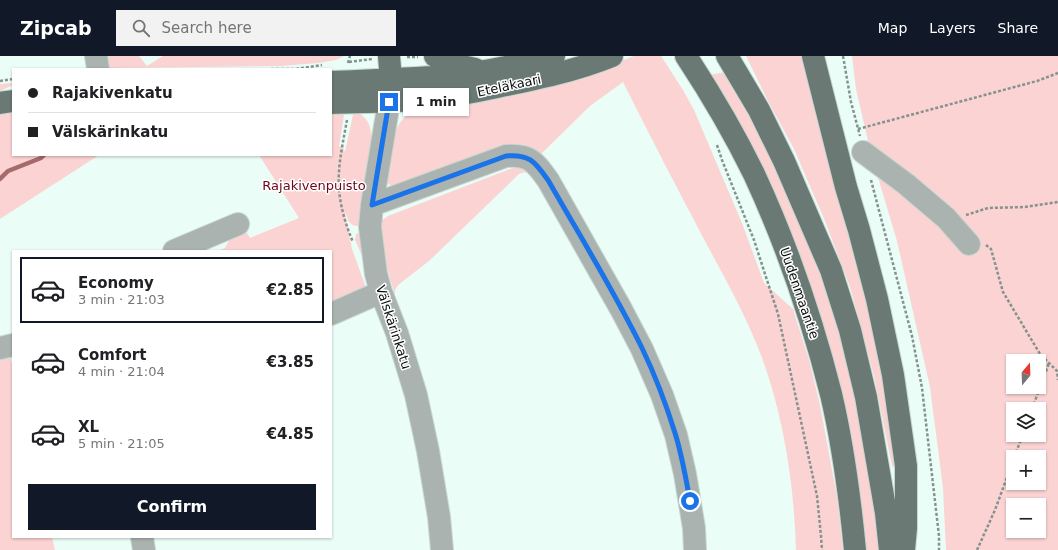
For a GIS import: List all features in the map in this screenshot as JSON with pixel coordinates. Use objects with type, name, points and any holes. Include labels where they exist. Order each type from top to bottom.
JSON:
[{"type":"main road","points":[[427,56],[482,71]]},
{"type":"main road","name":"Eteläkaari","points":[[332,73],[390,80],[457,75],[535,61],[554,56]]},
{"type":"main road","name":"Eteläkaari","points":[[332,103],[389,102],[464,94],[522,82],[584,66],[612,56]]},
{"type":"main road","name":"Uudenmaantie","points":[[686,56],[732,133],[753,174],[779,232],[805,306],[833,403],[847,481],[856,550]]},
{"type":"main road","points":[[813,56],[846,187],[877,299],[893,375],[906,466],[906,528],[904,550]]},
{"type":"main road","points":[[389,102],[390,80],[396,57]]},
{"type":"main road","points":[[728,58],[759,110],[784,161],[831,270],[850,330],[866,396],[886,513],[890,550]]},
{"type":"main road","points":[[0,103],[12,101]]},
{"type":"street","points":[[96,56],[98,68]]},
{"type":"street","name":"Välskärinkatu","points":[[389,102],[372,205],[370,227],[376,274],[397,333],[416,395],[428,451],[439,517],[442,550]]},
{"type":"street","points":[[864,152],[906,184],[946,218],[969,244]]},
{"type":"street","points":[[372,205],[506,156],[516,155],[526,158],[538,166],[548,180],[621,309],[642,349],[662,395],[676,435],[685,474],[694,528],[695,550]]},
{"type":"street","points":[[176,250],[238,224]]},
{"type":"street","points":[[332,314],[382,292]]},
{"type":"street","points":[[0,348],[12,345]]},
{"type":"street","points":[[142,538],[144,550]]},
{"type":"path","points":[[348,62],[350,56]]},
{"type":"path","points":[[396,57],[427,56]]},
{"type":"path","points":[[341,63],[362,59]]},
{"type":"path","points":[[858,129],[1037,81],[1058,73]]},
{"type":"path","points":[[0,80],[12,79]]},
{"type":"path","points":[[347,118],[339,172],[339,182],[343,212],[348,231],[354,245]]},
{"type":"path","points":[[717,145],[754,240],[778,314],[817,496],[822,550]]},
{"type":"path","points":[[946,218],[964,216],[988,208],[1026,207],[1058,202]]},
{"type":"path","points":[[1002,292],[1040,354],[1058,370],[1058,380]]},
{"type":"path","points":[[1035,402],[1049,363]]},
{"type":"path","points":[[977,550],[995,510],[1006,480]]},
{"type":"green space","points":[[106,56],[139,56],[147,66],[163,56],[344,56],[336,60],[318,63],[281,66],[110,68],[108,66]]},
{"type":"green space","points":[[634,56],[661,56],[683,90],[694,110],[742,223],[764,283],[793,309],[809,360],[820,405],[837,497],[843,550],[796,550],[793,500],[782,427],[769,378],[761,355],[735,298],[623,82],[590,106],[542,153],[398,187],[390,185],[386,182],[391,148],[396,131],[404,118],[415,110],[422,107],[600,69]]},
{"type":"green space","points":[[746,56],[803,56],[885,372],[896,466],[894,468],[892,466],[874,376],[850,287],[825,221],[794,149]]},
{"type":"green space","points":[[852,56],[1058,56],[1058,550],[946,550],[943,488],[930,387],[897,241],[871,154],[856,89]]},
{"type":"green space","points":[[725,72],[753,118],[822,274],[851,372],[866,450],[880,550],[865,550],[853,452],[710,75]]},
{"type":"green space","points":[[12,83],[12,85],[0,91],[0,84]]},
{"type":"green space","points":[[12,110],[12,156],[97,156],[0,219],[0,112]]},
{"type":"green space","name":"Rajakivenpuisto","points":[[354,110],[367,120],[371,133],[371,145],[360,224],[358,226],[352,224],[345,213],[352,249],[365,288],[332,306],[332,250],[220,250],[225,248],[232,235],[244,228],[250,238],[299,218],[260,156],[332,156],[332,112],[339,112],[344,115],[339,146],[343,148],[345,152]]},
{"type":"green space","points":[[518,166],[523,167],[531,174],[525,172],[519,174],[429,261],[398,285],[395,290],[395,296],[385,261],[381,224],[382,220],[388,216]]},
{"type":"green space","points":[[356,234],[361,234],[364,259],[355,240]]},
{"type":"green space","points":[[10,356],[12,365],[12,538],[52,538],[55,550],[0,550],[0,358]]},
{"type":"waterway","points":[[0,179],[8,171],[43,156]]},
{"type":"route","points":[[389,102],[372,205],[506,156],[516,155],[526,158],[538,166],[548,180],[642,349],[662,395],[676,435],[690,501]]}]
